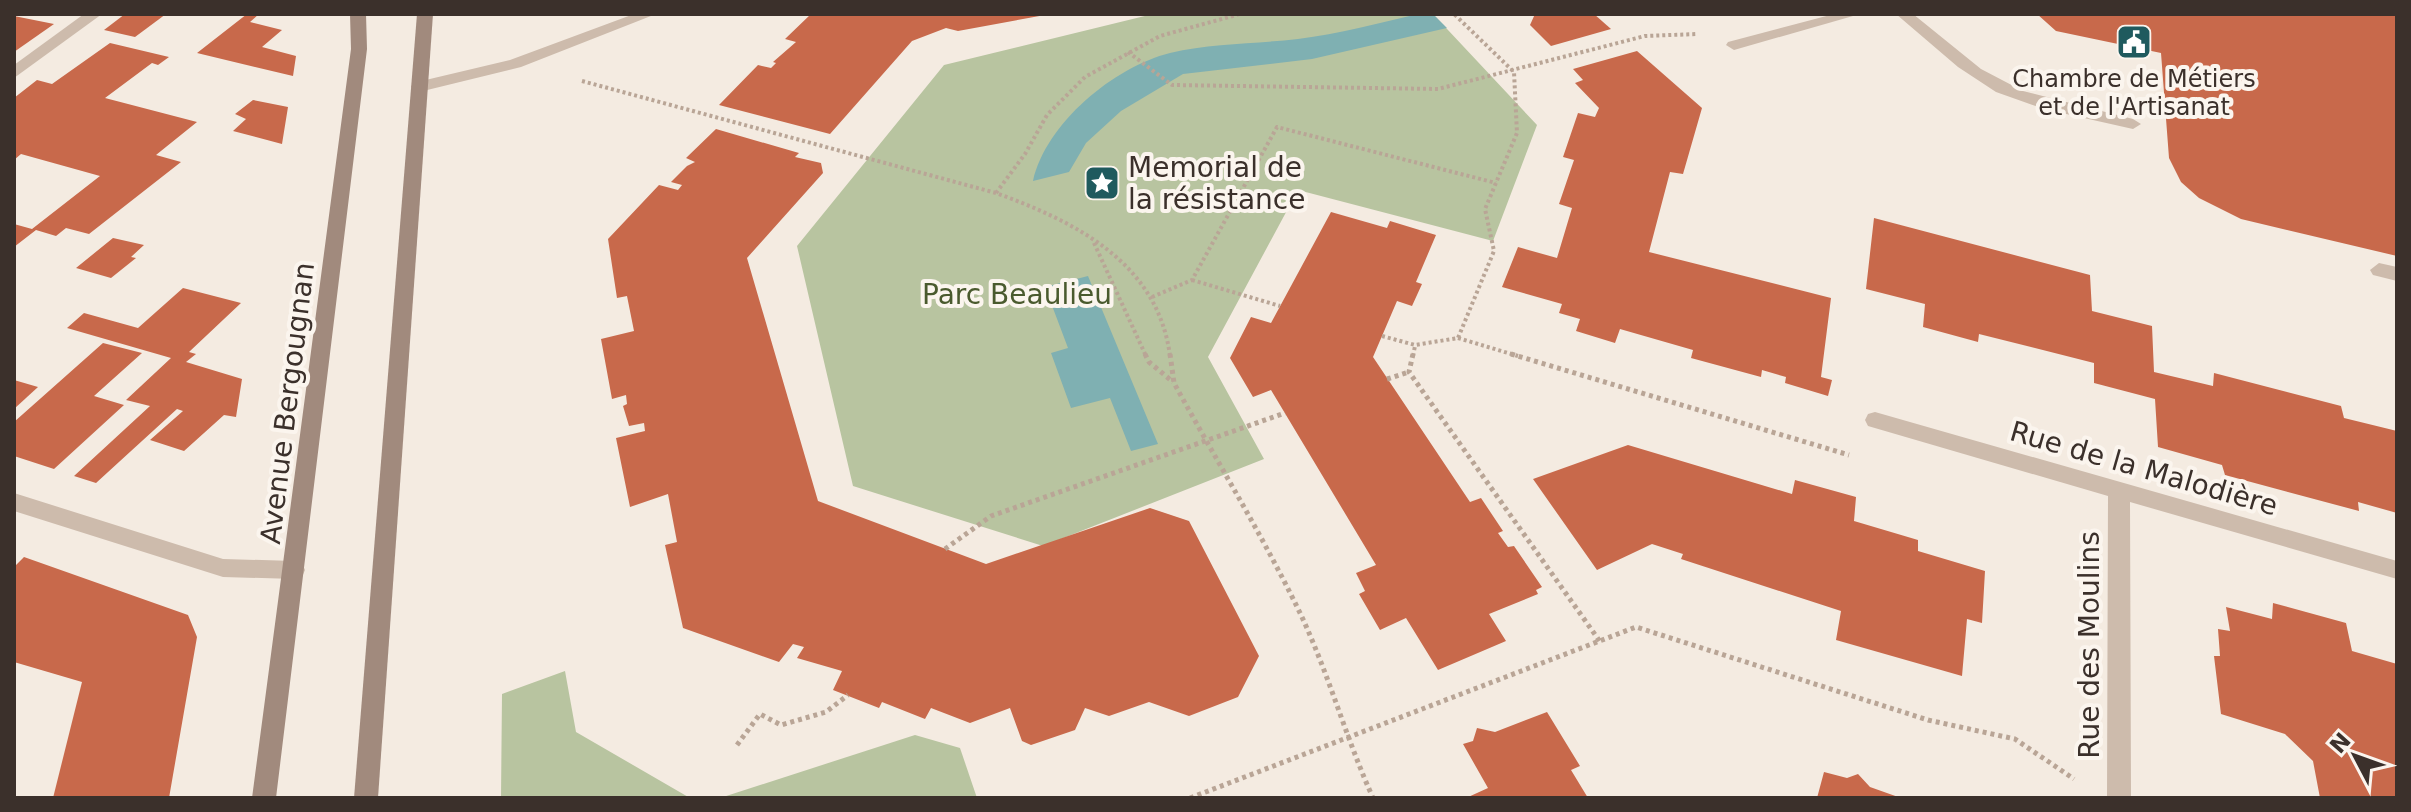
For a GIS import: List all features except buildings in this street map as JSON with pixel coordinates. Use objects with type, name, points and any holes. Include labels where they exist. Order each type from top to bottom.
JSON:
[{"type":"main road","name":"Avenue Bergougnan","points":[[264,798],[357,65],[358,14]]},
{"type":"main road","points":[[366,798],[425,14]]},
{"type":"street","points":[[14,73],[94,14]]},
{"type":"street","points":[[419,87],[515,64],[648,14]]},
{"type":"street","points":[[1734,45],[1852,14]]},
{"type":"street","points":[[1904,14],[1968,67],[2001,88],[2030,99],[2133,124]]},
{"type":"street","name":"Rue de la Malodière","points":[[1875,420],[2397,570]]},
{"type":"street","name":"Rue des Moulins","points":[[2119,491],[2119,798]]},
{"type":"street","points":[[14,502],[223,568],[294,570]]},
{"type":"path","points":[[996,193],[1028,151],[1047,115],[1082,78],[1128,52],[1220,17],[1240,14]]},
{"type":"path","points":[[1454,14],[1514,72],[1517,133],[1485,209],[1494,251],[1458,338]]},
{"type":"path","points":[[1128,52],[1172,85],[1423,90],[1514,72],[1645,36],[1703,34],[1734,45]]},
{"type":"path","points":[[515,64],[996,193],[1054,214],[1136,273],[1152,297],[1167,332],[1174,383]]},
{"type":"path","points":[[1152,297],[1192,280],[1277,127],[1496,183]]},
{"type":"path","points":[[1093,242],[1149,362],[1174,383],[1300,614],[1330,682],[1347,741],[1373,798]]},
{"type":"path","points":[[1192,280],[1280,306]]},
{"type":"path","points":[[1382,336],[1415,345],[1458,338],[1849,455]]},
{"type":"path","points":[[1415,345],[1409,372],[1601,643]]},
{"type":"path","points":[[1387,379],[1409,372]]},
{"type":"path","points":[[945,549],[991,516],[1285,413]]},
{"type":"path","points":[[1190,798],[1347,741],[1636,627],[1928,720],[2015,739],[2085,787]]},
{"type":"path","points":[[737,745],[760,714],[781,725],[826,712],[848,695]]},
{"type":"green space","name":"Parc Beaulieu","points":[[1153,14],[1433,14],[1537,125],[1493,241],[1298,190],[1208,357],[1264,459],[1043,546],[853,486],[797,246],[944,65]]},
{"type":"green space","points":[[565,671],[576,732],[690,798],[501,798],[502,694]]},
{"type":"green space","points":[[915,735],[960,748],[977,798],[720,798]]},
{"type":"water","points":[[1418,14],[1433,14],[1447,28],[1312,59],[1183,74],[1121,111],[1086,143],[1069,172],[1033,181],[1040,159],[1052,138],[1085,100],[1105,84],[1149,60],[1202,47],[1313,37]]},
{"type":"water","points":[[1088,276],[1158,444],[1131,451],[1110,398],[1071,408],[1051,353],[1068,348],[1045,287]]},
{"type":"place","name":"Chambre de Métiers et de l'Artisanat","points":[[2134,42]]},
{"type":"place","name":"Memorial de la résistance","points":[[1102,183]]}]
